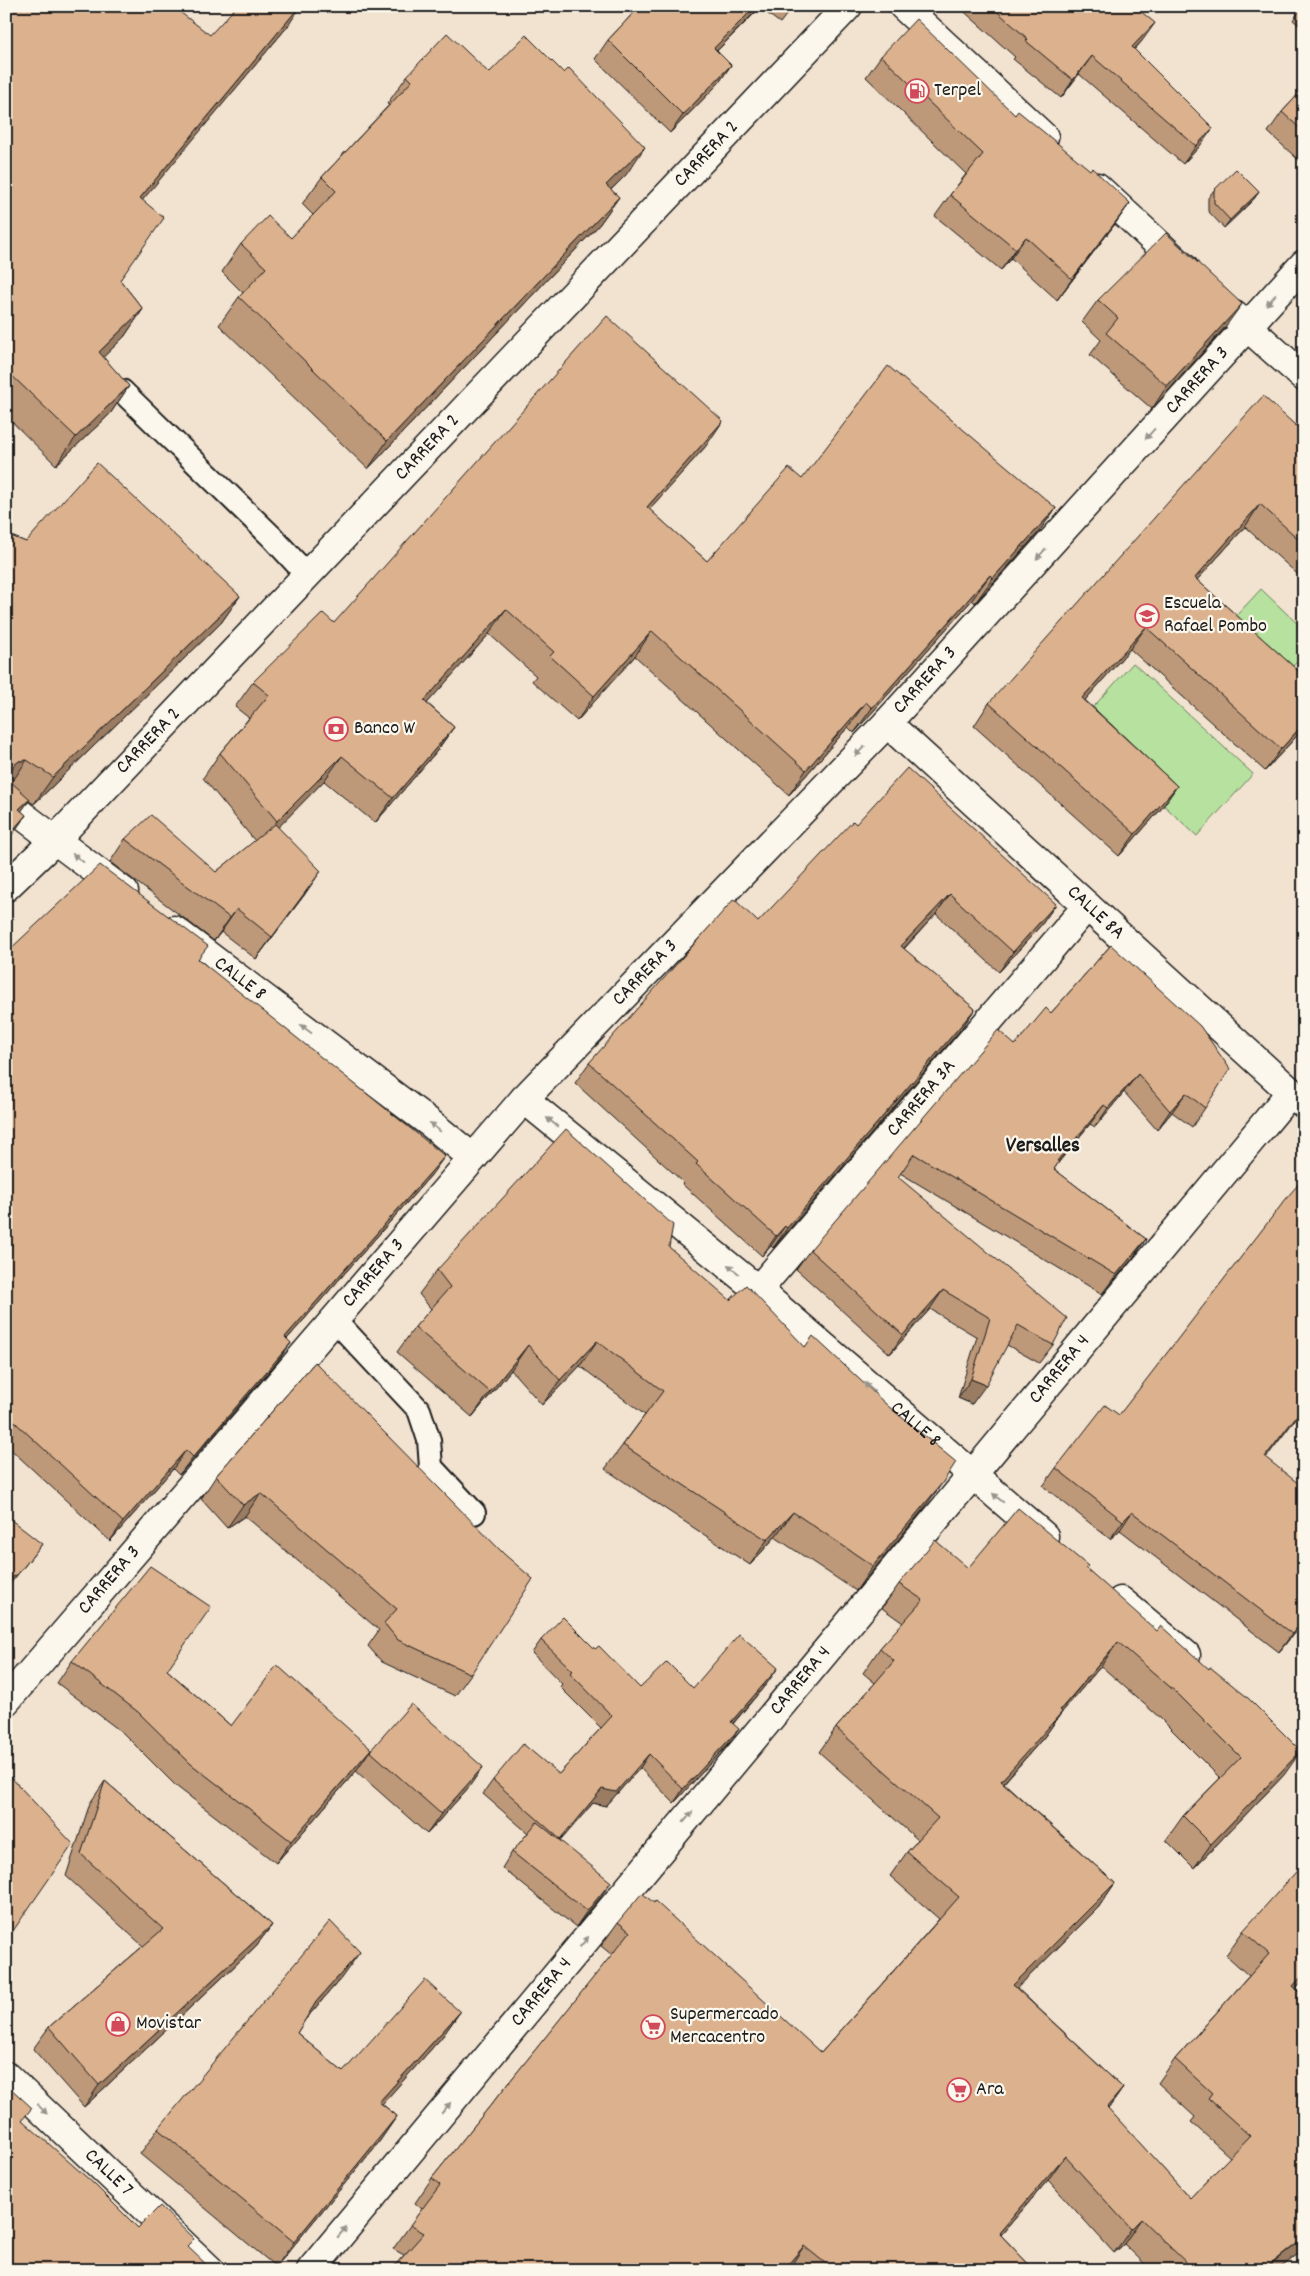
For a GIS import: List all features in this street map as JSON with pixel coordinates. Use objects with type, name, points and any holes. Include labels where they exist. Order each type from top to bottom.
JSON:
[{"type":"street","name":"CARRERA 2","points":[[6,887],[55,840],[848,6]]},
{"type":"street","points":[[904,6],[1211,294],[1304,377]]},
{"type":"street","name":"CARRERA 3","points":[[6,1701],[524,1099],[887,723],[1304,264]]},
{"type":"street","name":"CALLE 8A","points":[[887,723],[1298,1098]]},
{"type":"street","name":"CALLE 8","points":[[6,803],[422,1117],[473,1158]]},
{"type":"street","name":"CARRERA 3A","points":[[758,1290],[1088,906]]},
{"type":"street","name":"CARRERA 4","points":[[311,2270],[972,1476],[1298,1098]]},
{"type":"street","name":"CALLE 8","points":[[524,1099],[758,1290],[1062,1552]]},
{"type":"street","points":[[1100,1583],[1206,1672]]},
{"type":"street","name":"CALLE 7","points":[[6,2076],[210,2270]]},
{"type":"lane","points":[[122,391],[272,537],[307,575]]},
{"type":"lane","points":[[334,1319],[419,1410],[429,1440],[431,1468],[474,1513]]},
{"type":"green space","points":[[1261,589],[1304,630],[1304,655],[1289,670],[1235,617]]},
{"type":"green space","points":[[1133,663],[1253,774],[1197,836],[1077,725]]},
{"type":"building","points":[[6,6],[172,6],[210,35],[237,6],[300,6],[140,198],[164,218],[120,280],[143,309],[99,352],[129,386],[76,437],[6,370]]},
{"type":"building","points":[[640,6],[756,6],[714,48],[731,65],[683,115],[608,40]]},
{"type":"building","points":[[991,6],[1134,6],[1155,23],[1132,47],[1213,128],[1196,146],[1092,56],[1073,80],[1026,41],[1028,39]]},
{"type":"building","points":[[916,19],[1015,115],[1018,111],[1090,170],[1092,168],[1130,203],[1072,279],[1026,237],[1016,249],[950,195],[983,154],[881,56]]},
{"type":"building","points":[[447,33],[489,73],[526,35],[564,73],[569,68],[645,147],[606,185],[619,197],[387,441],[239,297],[266,268],[241,244],[268,216],[291,238],[336,191],[322,177],[412,81],[407,76]]},
{"type":"building","points":[[1304,88],[1304,132],[1282,112]]},
{"type":"building","points":[[1236,169],[1259,192],[1230,220],[1214,203],[1214,190]]},
{"type":"building","points":[[1166,233],[1242,304],[1167,386],[1106,333],[1118,318],[1098,300]]},
{"type":"building","points":[[607,316],[723,421],[647,507],[707,561],[789,468],[802,479],[888,366],[1056,508],[993,578],[990,575],[872,708],[866,702],[806,770],[652,631],[594,696],[550,656],[554,652],[506,609],[424,701],[454,727],[393,798],[342,756],[277,821],[220,753],[269,695],[253,682],[323,613],[334,623]]},
{"type":"building","points":[[1263,396],[1304,433],[1304,544],[1260,504],[1195,578],[1304,676],[1304,723],[1281,749],[1146,627],[1082,698],[1177,786],[1135,834],[989,703]]},
{"type":"building","points":[[97,463],[240,596],[53,777],[27,760],[19,761],[13,766],[10,774],[11,782],[30,799],[19,809],[26,815],[6,838],[6,534],[26,542]]},
{"type":"building","points":[[907,768],[1056,904],[1013,952],[950,894],[901,946],[975,1009],[787,1228],[785,1226],[776,1236],[589,1063],[734,899],[758,922],[853,821],[856,824]]},
{"type":"building","points":[[151,815],[216,872],[275,824],[321,871],[272,937],[237,909],[230,918],[125,839]]},
{"type":"building","points":[[100,865],[208,946],[198,959],[445,1156],[285,1337],[291,1343],[193,1457],[186,1450],[123,1522],[6,1414],[6,953]]},
{"type":"building","points":[[1111,945],[1200,1026],[1230,1069],[1205,1108],[1186,1093],[1170,1111],[1138,1074],[1108,1108],[1104,1105],[1057,1161],[1059,1162],[1054,1169],[1146,1239],[1116,1275],[914,1154],[898,1177],[1067,1318],[1053,1345],[1018,1325],[986,1385],[971,1379],[990,1318],[943,1290],[903,1335],[810,1250],[998,1030],[1015,1045],[1046,1008],[1051,1013]]},
{"type":"building","points":[[566,1129],[673,1225],[669,1247],[730,1300],[746,1285],[805,1347],[813,1336],[888,1406],[956,1462],[943,1482],[873,1566],[793,1512],[767,1540],[623,1445],[663,1391],[597,1341],[560,1380],[528,1345],[490,1392],[415,1327],[450,1287],[437,1270]]},
{"type":"building","points":[[1304,1178],[1304,1406],[1265,1457],[1304,1488],[1304,1619],[1292,1634],[1132,1512],[1123,1521],[1056,1468],[1105,1405],[1119,1415]]},
{"type":"building","points":[[315,1362],[504,1554],[533,1579],[471,1674],[398,1640],[384,1623],[397,1609],[261,1493],[243,1505],[216,1476]]},
{"type":"building","points":[[1018,1508],[1088,1566],[1086,1568],[1157,1631],[1161,1626],[1209,1669],[1210,1667],[1247,1697],[1301,1751],[1211,1844],[1183,1816],[1241,1757],[1177,1693],[1118,1642],[1060,1710],[1062,1712],[1001,1781],[1115,1883],[1013,1985],[1123,2088],[1107,2107],[1190,2198],[1250,2136],[1208,2098],[1212,2093],[1175,2059],[1269,1954],[1243,1931],[1304,1863],[1304,1974],[1293,1986],[1304,1997],[1304,2238],[1266,2268],[1268,2270],[1194,2270],[1141,2219],[1131,2229],[1065,2156],[999,2233],[1034,2270],[828,2270],[830,2267],[804,2246],[783,2270],[391,2270],[424,2233],[410,2225],[440,2185],[432,2178],[630,1932],[618,1922],[642,1893],[654,1903],[655,1901],[821,2053],[959,1897],[907,1852],[938,1818],[836,1728],[894,1661],[880,1648],[923,1600],[899,1584],[935,1540],[968,1568]]},
{"type":"building","points":[[6,1516],[42,1544],[18,1574],[6,1581]]},
{"type":"building","points":[[150,1566],[211,1607],[167,1670],[231,1726],[277,1665],[371,1749],[291,1841],[191,1764],[138,1712],[72,1661]]},
{"type":"building","points":[[563,1617],[595,1649],[599,1646],[640,1688],[667,1662],[693,1688],[739,1634],[778,1668],[731,1722],[739,1729],[683,1789],[649,1754],[616,1792],[602,1789],[560,1839],[493,1780],[523,1744],[559,1774],[612,1716],[570,1673],[573,1671],[541,1640]]},
{"type":"building","points":[[411,1704],[483,1767],[441,1814],[370,1751]]},
{"type":"building","points":[[6,1772],[73,1844],[6,1941]]},
{"type":"building","points":[[105,1781],[272,1925],[99,2085],[49,2027],[163,1929],[81,1854]]},
{"type":"building","points":[[537,1822],[611,1882],[587,1911],[512,1852]]},
{"type":"building","points":[[330,1921],[360,1952],[316,2002],[297,2033],[343,2072],[425,1980],[460,2012],[379,2102],[397,2116],[294,2242],[158,2129]]},
{"type":"building","points":[[6,2084],[32,2108],[22,2120],[94,2184],[138,2228],[160,2206],[194,2239],[187,2246],[212,2270],[6,2270]]},
{"type":"place","name":"Terpel","points":[[917,91]]},
{"type":"place","name":"Escuela Rafael Pombo","points":[[1147,616]]},
{"type":"place","name":"Banco W","points":[[336,729]]},
{"type":"place","name":"Movistar","points":[[118,2024]]},
{"type":"place","name":"Supermercado Mercacentro","points":[[653,2027]]},
{"type":"place","name":"Ara","points":[[959,2090]]},
{"type":"district","name":"Versalles","points":[[1043,1147]]}]
